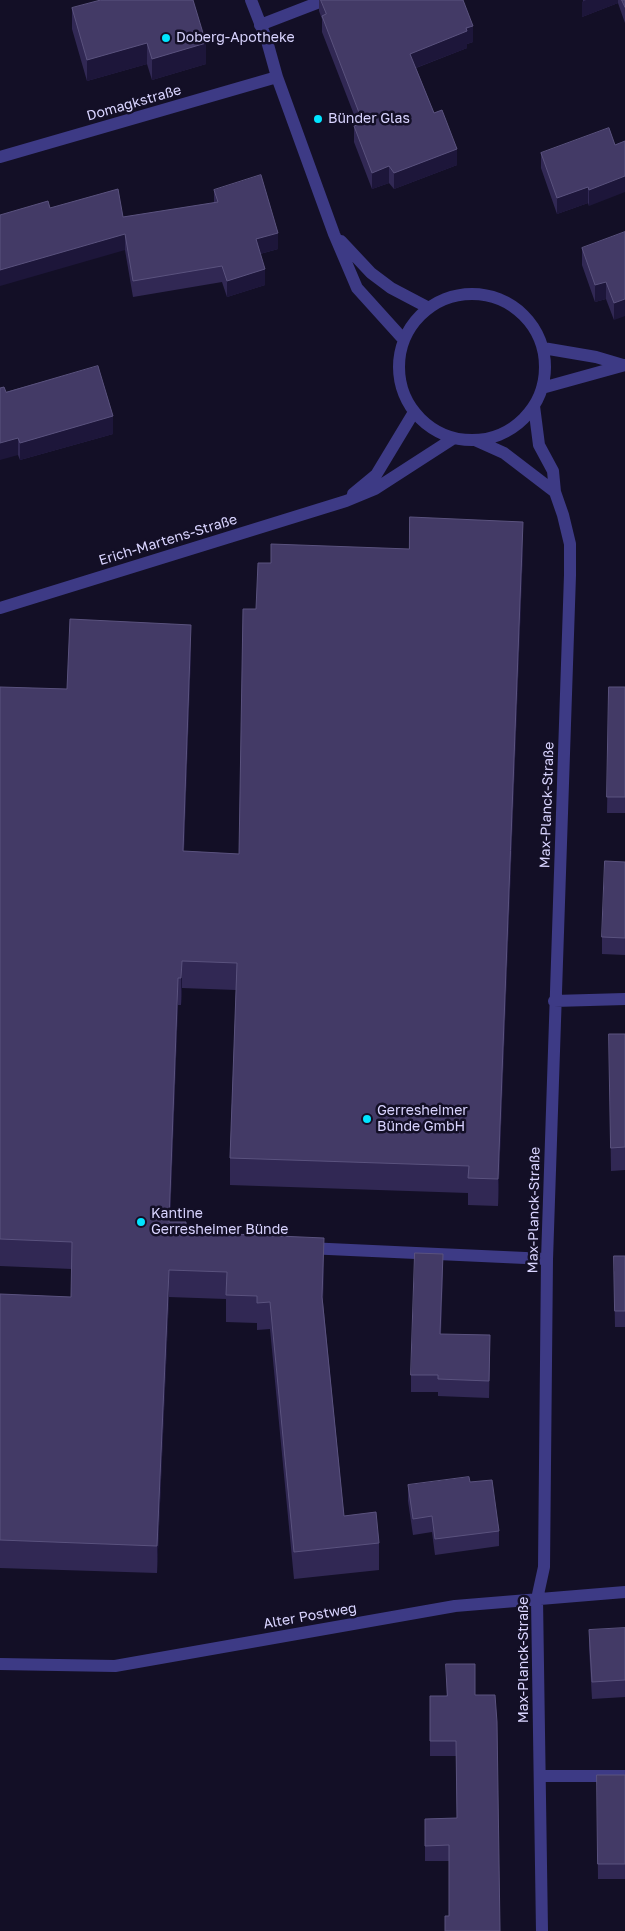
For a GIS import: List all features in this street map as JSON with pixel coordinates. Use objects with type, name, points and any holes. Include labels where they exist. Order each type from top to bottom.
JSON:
[{"type":"street","points":[[251,0],[277,78],[334,234],[357,288],[404,340]]},
{"type":"street","points":[[260,25],[325,0]]},
{"type":"street","name":"Domagkstraße","points":[[0,157],[277,78]]},
{"type":"street","points":[[334,234],[371,273],[391,288],[429,308]]},
{"type":"street","points":[[474,294],[496,298],[517,310],[533,327],[542,348],[545,368],[542,388],[534,406],[522,420],[508,430],[492,437],[475,440],[454,438],[439,432],[425,424],[414,412],[405,396],[400,377],[400,359],[404,340],[414,322],[429,308],[451,298],[474,294]]},
{"type":"street","points":[[542,348],[596,357],[624,365]]},
{"type":"street","points":[[542,388],[624,365]]},
{"type":"street","name":"Max-Planck-Straße","points":[[534,406],[539,445],[553,471],[555,492],[564,515],[570,544],[547,1259],[544,1567],[537,1599],[542,1931]]},
{"type":"street","name":"Erich-Martens-Straße","points":[[346,501],[376,475],[414,412]]},
{"type":"street","name":"Erich-Martens-Straße","points":[[0,608],[346,501],[375,489],[454,438]]},
{"type":"street","points":[[475,440],[504,453],[555,492]]},
{"type":"street","points":[[554,1001],[625,999]]},
{"type":"street","points":[[294,1248],[547,1259]]},
{"type":"street","name":"Alter Postweg","points":[[0,1664],[114,1666],[455,1606],[625,1592]]},
{"type":"street","points":[[540,1776],[625,1776]]},
{"type":"building","points":[[101,0],[193,0],[206,43],[152,59],[147,43],[87,60],[72,8]]},
{"type":"building","points":[[321,0],[463,0],[473,26],[466,28],[467,31],[410,54],[434,113],[442,110],[457,149],[394,173],[389,166],[372,173],[354,126],[363,123],[322,16],[326,14]]},
{"type":"building","points":[[609,128],[615,145],[625,141],[625,176],[589,190],[588,187],[557,198],[541,153]]},
{"type":"building","points":[[261,175],[278,233],[256,239],[265,269],[227,281],[222,266],[133,281],[125,234],[0,270],[0,215],[48,201],[50,208],[118,189],[123,217],[218,202],[214,190]]},
{"type":"building","points":[[625,232],[625,299],[614,303],[606,282],[595,285],[582,248]]},
{"type":"building","points":[[98,366],[113,416],[20,443],[18,438],[0,443],[0,388],[4,387],[6,392]]},
{"type":"building","name":"Gerresheimer Bünde GmbH","points":[[410,517],[523,522],[498,1179],[468,1178],[469,1166],[230,1158],[237,963],[182,961],[181,978],[178,978],[169,1222],[186,1222],[186,1232],[324,1238],[322,1297],[344,1516],[376,1512],[379,1543],[294,1552],[270,1302],[257,1303],[257,1296],[226,1295],[227,1272],[169,1270],[157,1546],[0,1540],[0,1294],[71,1297],[72,1242],[0,1239],[0,687],[67,689],[70,619],[191,625],[183,851],[239,854],[243,609],[256,609],[258,563],[271,563],[271,544],[409,549]]},
{"type":"building","points":[[609,687],[625,687],[625,797],[607,797]]},
{"type":"building","points":[[605,861],[625,862],[625,938],[602,937]]},
{"type":"building","points":[[609,1034],[625,1034],[625,1147],[611,1148]]},
{"type":"building","points":[[415,1253],[443,1254],[440,1334],[490,1335],[489,1381],[438,1379],[438,1375],[411,1375]]},
{"type":"building","points":[[614,1256],[625,1256],[625,1311],[615,1311]]},
{"type":"building","points":[[469,1477],[470,1482],[492,1480],[499,1531],[435,1539],[432,1516],[413,1519],[408,1485]]},
{"type":"building","points":[[625,1628],[625,1680],[592,1682],[589,1630]]},
{"type":"building","points":[[446,1664],[475,1664],[475,1695],[495,1695],[500,1931],[445,1931],[445,1916],[449,1916],[449,1845],[425,1846],[425,1819],[457,1818],[456,1741],[430,1741],[430,1696],[447,1696]]},
{"type":"building","points":[[597,1775],[625,1775],[625,1864],[598,1864]]},
{"type":"place","name":"Doberg-Apotheke","points":[[166,38]]},
{"type":"place","name":"Bünder Glas","points":[[318,119]]},
{"type":"place","name":"Gerresheimer Bünde GmbH","points":[[367,1119]]},
{"type":"place","name":"Kantine Gerresheimer Bünde","points":[[141,1222]]}]
